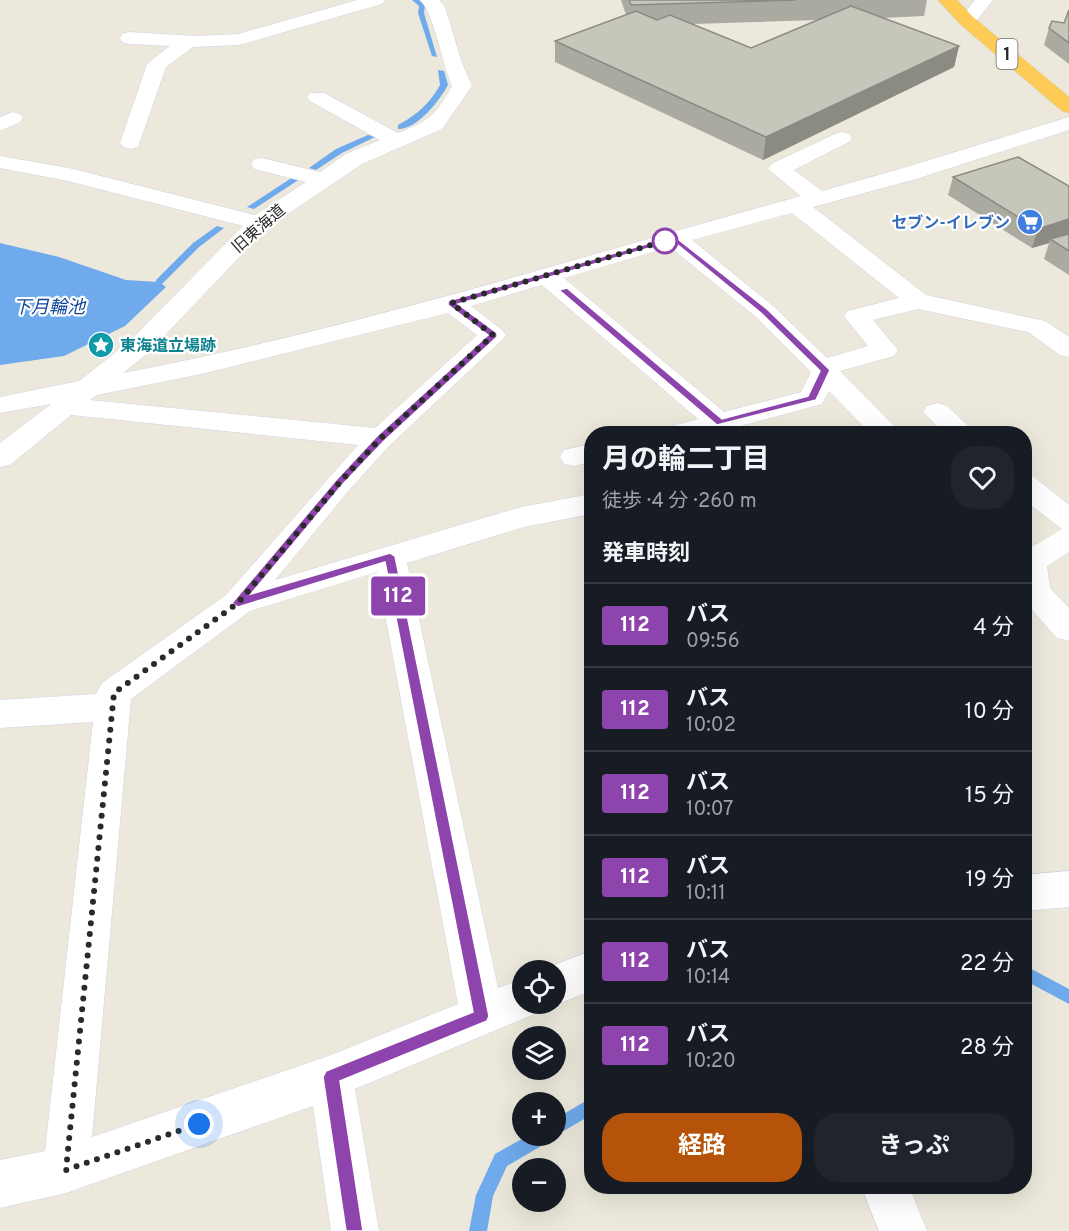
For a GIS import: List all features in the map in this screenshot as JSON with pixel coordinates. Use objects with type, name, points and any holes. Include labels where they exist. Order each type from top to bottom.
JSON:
[{"type":"highway","name":"1","points":[[947,0],[967,21],[1069,106]]},
{"type":"street","points":[[129,38],[188,42],[239,39],[376,0]]},
{"type":"street","name":"旧東海道","points":[[0,458],[139,347],[259,223],[354,159],[435,125],[462,86],[452,63],[436,7],[430,0]]},
{"type":"street","points":[[967,21],[984,0]]},
{"type":"street","points":[[262,12],[288,26]]},
{"type":"street","points":[[131,142],[157,64],[188,42]]},
{"type":"street","points":[[317,96],[399,142]]},
{"type":"street","points":[[0,405],[73,398],[451,303],[674,238],[908,174],[1069,123]]},
{"type":"street","points":[[842,138],[779,169],[807,202],[918,301]]},
{"type":"street","points":[[0,162],[69,175],[259,223]]},
{"type":"street","points":[[262,164],[322,179]]},
{"type":"street","points":[[674,238],[764,311],[880,426]]},
{"type":"street","points":[[546,275],[720,423]]},
{"type":"street","points":[[708,426],[812,398],[827,366],[885,350],[857,316],[918,301],[1036,326],[1069,349]]},
{"type":"street","points":[[66,1170],[114,693],[238,603],[340,482],[381,438],[493,335],[451,303]]},
{"type":"street","points":[[73,398],[381,438]]},
{"type":"street","points":[[937,412],[954,426]]},
{"type":"street","points":[[1032,491],[1069,521]]},
{"type":"street","points":[[238,603],[521,517],[584,505]]},
{"type":"street","points":[[1032,556],[1069,538]]},
{"type":"street","points":[[390,556],[482,1016]]},
{"type":"street","points":[[1032,580],[1035,592],[1069,629]]},
{"type":"street","points":[[0,714],[112,707]]},
{"type":"street","points":[[1032,892],[1069,889]]},
{"type":"street","points":[[566,981],[584,974]]},
{"type":"street","points":[[0,1184],[66,1170],[331,1077],[512,1003]]},
{"type":"street","points":[[331,1077],[355,1231]]},
{"type":"street","points":[[888,1194],[903,1231]]},
{"type":"water","name":"下月輪池","points":[[0,243],[59,257],[126,280],[159,282],[166,287],[125,326],[64,356],[0,365]]},
{"type":"building","points":[[629,0],[796,0],[631,5]]},
{"type":"building","points":[[851,6],[959,46],[766,137],[555,41],[636,11],[657,20],[670,15],[751,48]]},
{"type":"building","points":[[1069,10],[1069,43],[1049,28],[1052,21],[1064,23]]},
{"type":"building","points":[[1018,157],[1069,186],[1069,219],[1038,229],[953,177]]},
{"type":"building","points":[[1069,234],[1069,251],[1050,239]]},
{"type":"waterway","points":[[415,0],[422,6],[421,13],[435,56]]},
{"type":"waterway","points":[[401,127],[415,119],[436,99],[444,85],[440,71]]},
{"type":"waterway","points":[[313,168],[339,151],[371,137]]},
{"type":"waterway","points":[[251,207],[296,179]]},
{"type":"waterway","points":[[159,282],[196,245],[220,228]]},
{"type":"waterway","points":[[1032,976],[1069,997]]},
{"type":"waterway","points":[[566,1121],[584,1110]]},
{"type":"waterway","points":[[478,1231],[485,1195],[501,1160],[525,1146]]},
{"type":"bus line","name":"112","points":[[355,1231],[331,1077],[482,1016],[390,556],[238,603],[340,482],[381,438],[493,335],[451,303],[674,238],[764,311],[825,370],[812,398],[720,423],[564,290]]},
{"type":"place","name":"セブン-イレブン","points":[[1030,222]]},
{"type":"place","name":"東海道立場跡","points":[[101,345]]},
{"type":"route","points":[[199,1124],[66,1170],[114,693],[238,603],[340,482],[381,438],[493,335],[451,303],[665,241]]}]
